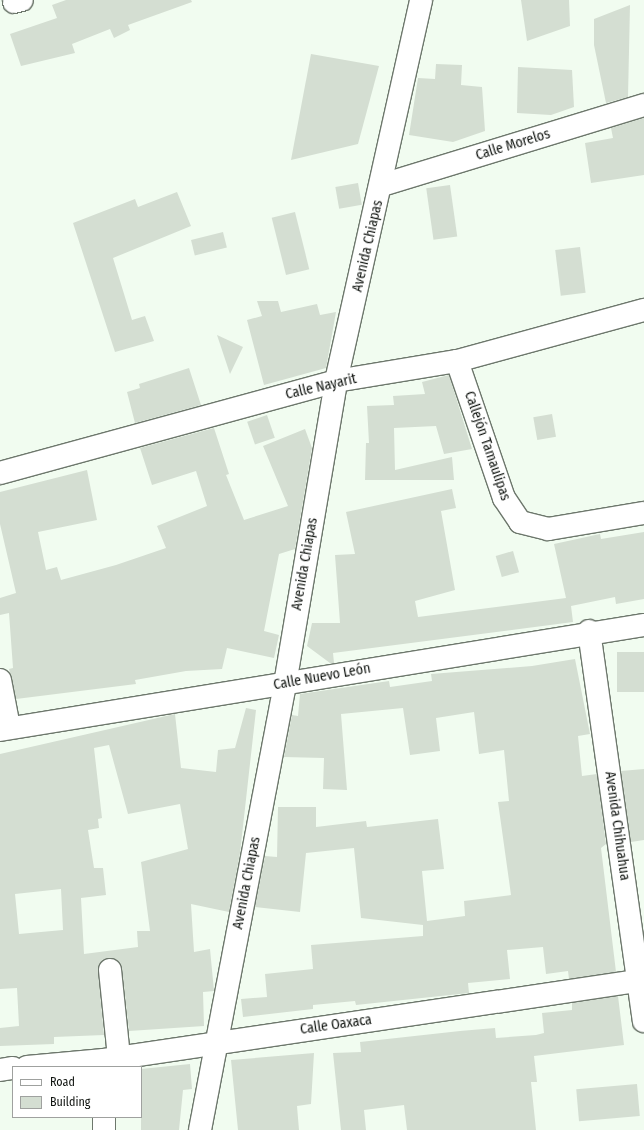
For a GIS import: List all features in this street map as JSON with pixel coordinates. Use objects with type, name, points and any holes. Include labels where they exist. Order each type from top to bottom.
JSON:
[{"type":"street","name":"Avenida Chiapas","points":[[200,1130],[285,684],[336,381],[382,185],[421,0]]},
{"type":"street","name":"Calle Morelos","points":[[382,185],[644,104]]},
{"type":"street","name":"Calle Nayarit","points":[[0,473],[336,381],[457,361],[644,310]]},
{"type":"street","name":"Callejón Tamaulipas","points":[[457,361],[504,498],[520,522],[548,529],[644,513]]},
{"type":"street","name":"Calle Nuevo León","points":[[4,728],[285,684],[589,631],[644,625]]},
{"type":"street","name":"Avenida Chihuahua","points":[[589,631],[641,980],[644,1021]]},
{"type":"street","points":[[0,680],[4,728]]},
{"type":"street","points":[[109,1061],[110,970]]},
{"type":"street","name":"Calle Oaxaca","points":[[41,1066],[109,1061],[216,1042],[641,980]]},
{"type":"street","points":[[0,1070],[12,1068]]},
{"type":"street","points":[[104,1118],[104,1130]]},
{"type":"building","points":[[66,0],[191,0],[192,2],[128,25],[130,30],[114,38],[110,29],[72,44],[75,53],[21,66],[10,34],[57,18],[52,5]]},
{"type":"building","points":[[521,0],[569,0],[570,26],[527,41]]},
{"type":"building","points":[[630,5],[628,97],[606,103],[594,45],[594,19]]},
{"type":"building","points":[[311,54],[379,66],[358,144],[291,160]]},
{"type":"building","points":[[436,64],[462,65],[461,85],[482,87],[485,131],[453,142],[409,135],[418,78],[435,79]]},
{"type":"building","points":[[518,67],[572,70],[574,107],[551,115],[517,113]]},
{"type":"building","points":[[644,118],[644,175],[591,183],[585,143],[613,138],[611,128]]},
{"type":"building","points":[[358,183],[362,205],[339,209],[335,187]]},
{"type":"building","points":[[450,185],[457,236],[433,240],[426,188]]},
{"type":"building","points":[[177,192],[191,226],[113,258],[132,320],[145,316],[154,341],[115,352],[73,223],[135,199],[138,207]]},
{"type":"building","points":[[295,212],[309,269],[286,275],[272,218]]},
{"type":"building","points":[[223,232],[227,248],[195,256],[191,240]]},
{"type":"building","points":[[580,247],[586,293],[561,296],[555,250]]},
{"type":"building","points":[[257,301],[278,301],[281,312],[317,304],[320,315],[336,312],[326,368],[264,385],[247,320],[262,316]]},
{"type":"building","points":[[217,335],[243,347],[230,374]]},
{"type":"building","points":[[189,368],[201,405],[135,423],[127,392],[140,388],[139,384]]},
{"type":"building","points":[[449,375],[472,449],[444,454],[436,426],[394,428],[395,470],[452,457],[454,480],[365,480],[366,443],[369,443],[367,406],[394,405],[393,396],[425,394],[422,382]]},
{"type":"building","points":[[552,414],[556,437],[537,440],[533,417]]},
{"type":"building","points":[[267,415],[275,438],[255,445],[247,422]]},
{"type":"building","points":[[214,428],[229,474],[226,475],[244,520],[288,506],[263,446],[305,429],[312,448],[295,549],[279,554],[264,631],[279,635],[274,658],[227,648],[222,669],[186,671],[135,680],[136,684],[16,699],[9,669],[13,668],[9,613],[0,615],[0,598],[16,593],[0,524],[0,492],[87,470],[97,520],[38,532],[46,570],[57,567],[61,580],[116,565],[166,548],[157,526],[207,506],[196,471],[152,485],[140,448]]},
{"type":"building","points":[[452,489],[456,508],[441,511],[455,590],[415,601],[418,617],[566,598],[554,544],[600,534],[601,539],[644,532],[644,599],[616,604],[615,597],[571,606],[573,622],[333,653],[334,663],[330,663],[307,646],[312,623],[340,623],[335,555],[355,554],[346,512]]},
{"type":"building","points":[[513,551],[519,572],[502,577],[496,556]]},
{"type":"building","points":[[617,652],[644,652],[644,692],[617,692]]},
{"type":"building","points":[[575,659],[590,734],[578,736],[582,776],[597,774],[606,844],[601,848],[616,972],[569,979],[568,971],[546,974],[543,947],[507,950],[510,979],[468,983],[469,993],[356,1005],[355,1001],[313,1005],[313,1009],[243,1017],[241,999],[267,997],[265,974],[313,969],[311,945],[423,936],[423,925],[361,918],[354,848],[306,853],[300,912],[255,907],[265,856],[277,857],[278,807],[316,807],[316,827],[366,821],[367,827],[438,819],[444,869],[422,871],[427,921],[465,916],[464,901],[511,895],[498,802],[509,801],[504,750],[479,754],[474,712],[436,718],[440,751],[410,755],[403,708],[341,714],[347,790],[323,789],[324,758],[284,757],[292,715],[298,716],[300,694],[389,681],[390,687],[432,681],[431,674],[532,666]]},
{"type":"building","points":[[246,708],[256,710],[240,853],[229,912],[191,904],[194,952],[210,949],[214,991],[203,992],[204,1026],[129,1031],[122,968],[120,962],[109,958],[102,960],[98,971],[104,1035],[54,1037],[54,1044],[0,1046],[0,1028],[19,1026],[17,988],[0,989],[0,754],[175,714],[181,768],[216,772],[218,750],[235,748]],"holes":[[[109,745],[128,814],[180,804],[188,849],[141,862],[150,931],[137,931],[138,947],[84,954],[81,898],[106,895],[103,868],[94,868],[88,830],[99,828],[98,819],[102,818],[94,748]],[[61,889],[63,930],[19,934],[15,894]]]},
{"type":"building","points":[[644,769],[644,840],[631,842],[621,771]]},
{"type":"building","points":[[618,996],[624,1045],[534,1056],[537,1082],[531,1082],[536,1130],[407,1130],[404,1105],[364,1110],[366,1130],[341,1130],[333,1053],[361,1052],[360,1042],[460,1031],[495,1028],[496,1038],[536,1035],[544,1033],[542,1013],[572,1010],[572,1003]]},
{"type":"building","points":[[314,1053],[311,1104],[297,1106],[299,1130],[238,1130],[231,1060]]},
{"type":"building","points":[[190,1064],[192,1089],[183,1090],[179,1130],[141,1130],[142,1069]]},
{"type":"building","points":[[637,1084],[640,1116],[579,1121],[576,1089]]}]
